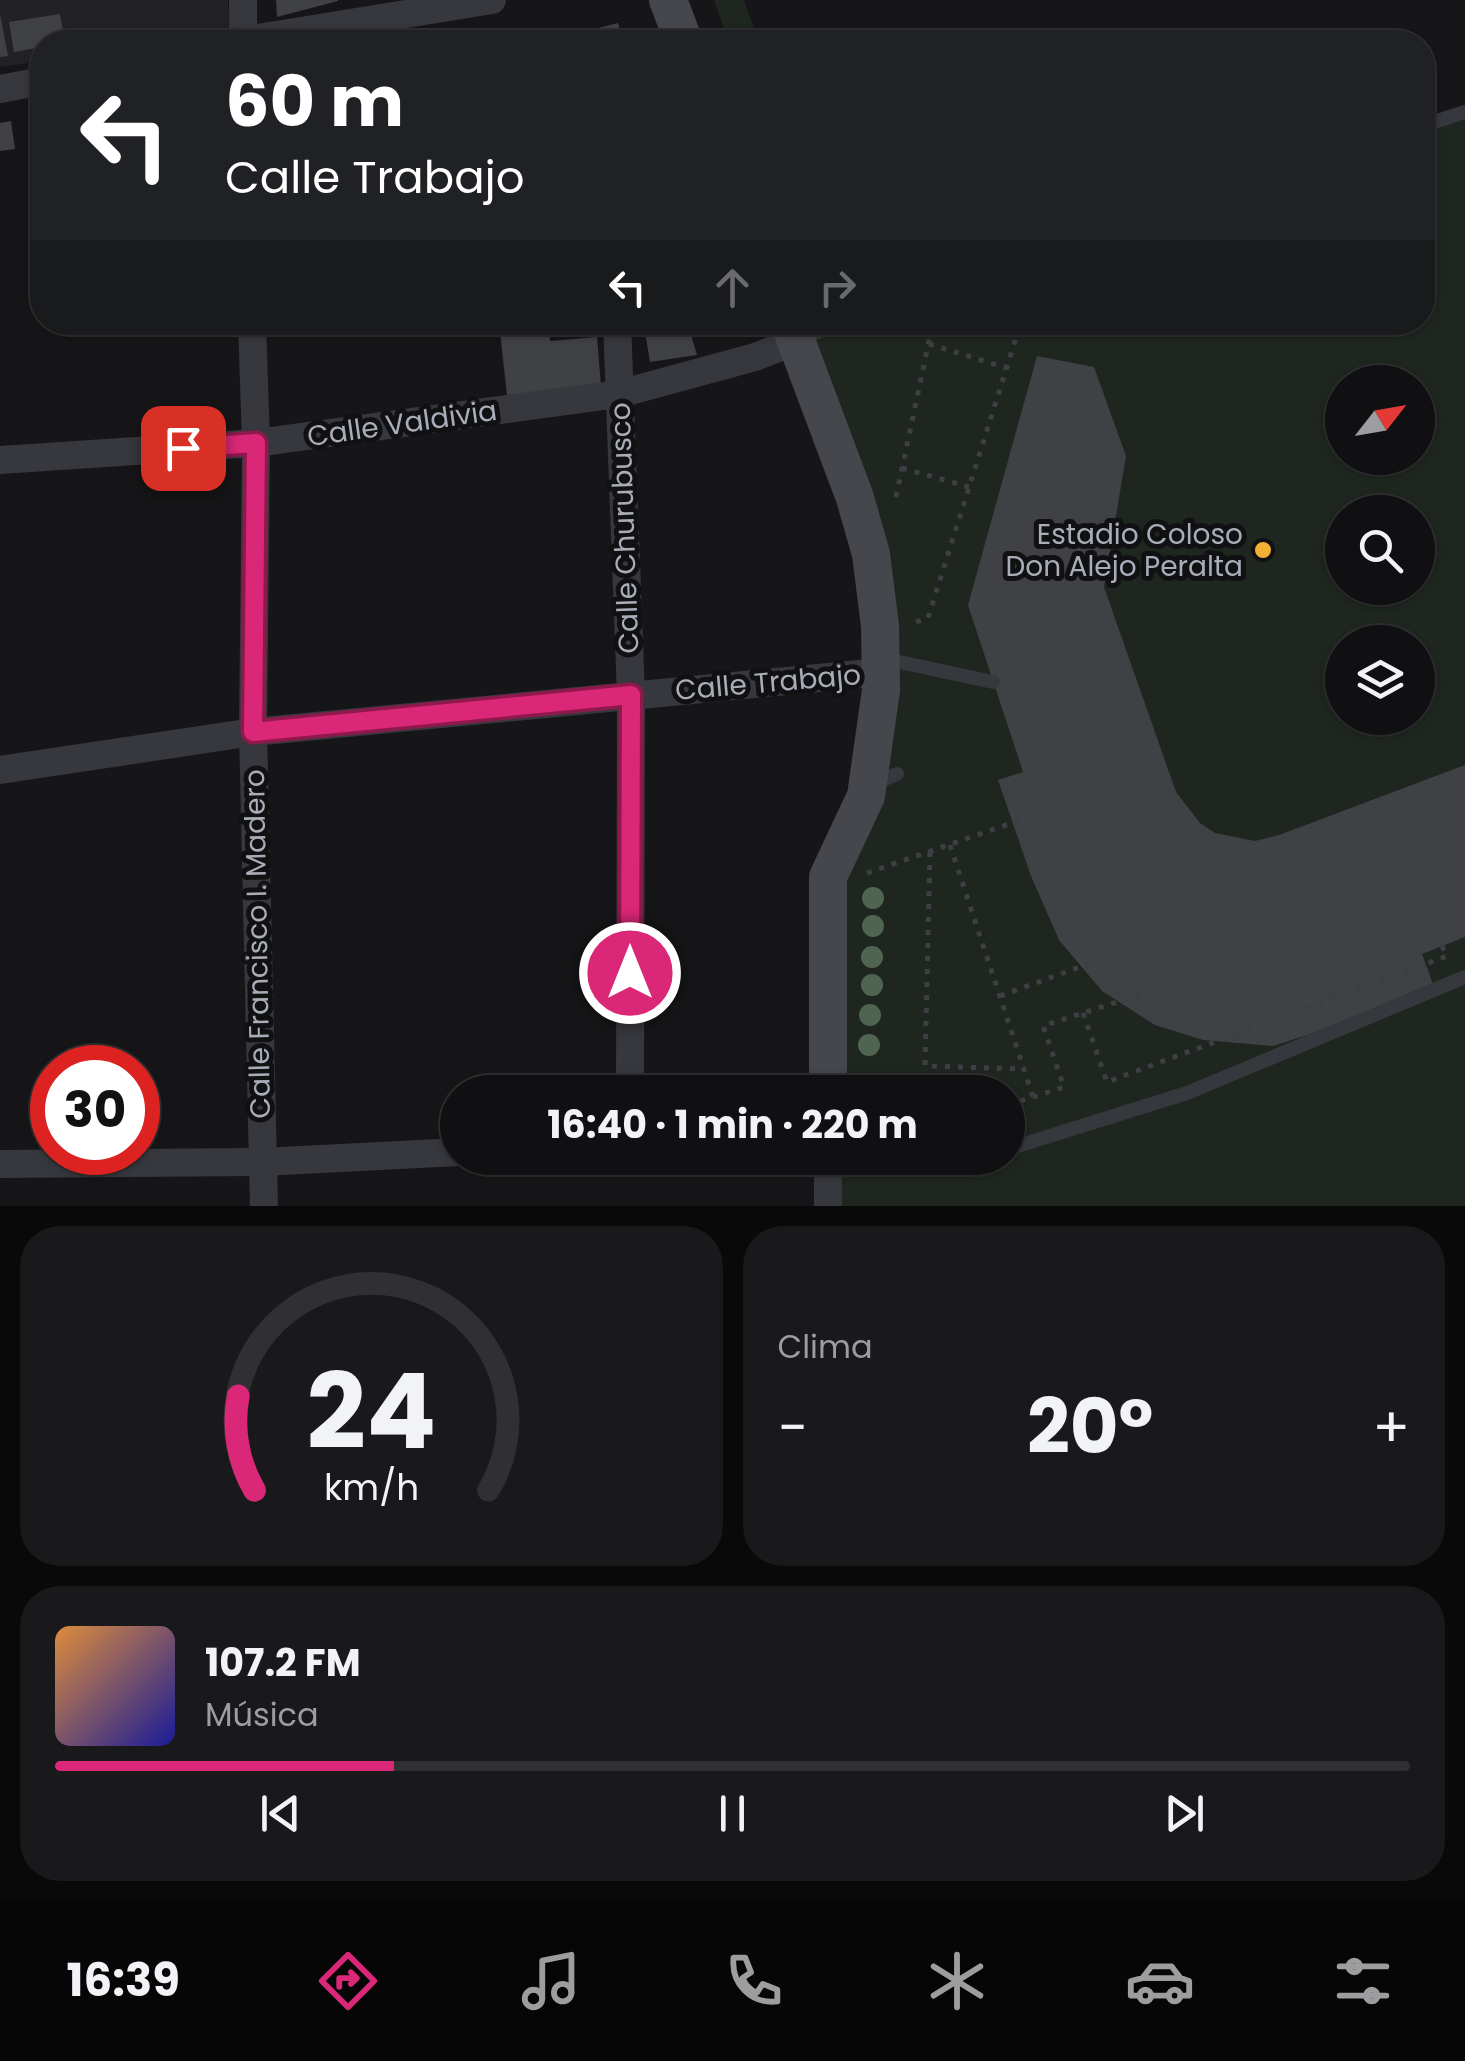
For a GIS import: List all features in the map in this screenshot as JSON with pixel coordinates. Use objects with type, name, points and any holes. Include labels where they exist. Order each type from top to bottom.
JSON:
[{"type":"street","points":[[241,30],[242,0]]},
{"type":"street","points":[[312,30],[492,0]]},
{"type":"street","points":[[668,0],[679,30]]},
{"type":"street","points":[[0,90],[30,84]]},
{"type":"street","name":"Calle Francisco I. Madero","points":[[252,335],[256,443],[253,732],[264,1206]]},
{"type":"street","name":"Calle Churubusco","points":[[617,335],[631,695],[630,1075]]},
{"type":"street","name":"Calle Valdivia","points":[[0,460],[256,443],[619,394],[755,357],[788,335]]},
{"type":"street","points":[[793,335],[855,498],[871,554],[881,665],[882,780],[866,796],[828,877],[828,1075]]},
{"type":"street","name":"Calle Trabajo","points":[[0,770],[253,732],[631,695],[881,665]]},
{"type":"street","points":[[0,1164],[262,1162],[440,1153]]},
{"type":"street","points":[[828,1175],[828,1206]]},
{"type":"lane","points":[[1435,122],[1465,112]]},
{"type":"lane","points":[[881,665],[993,682]]},
{"type":"lane","points":[[1025,1144],[1187,1093],[1465,977]]},
{"type":"path","points":[[896,498],[931,335]]},
{"type":"path","points":[[916,622],[928,618],[1017,335]]},
{"type":"path","points":[[929,344],[1006,368]]},
{"type":"path","points":[[902,468],[969,487]]},
{"type":"path","points":[[860,875],[1038,814]]},
{"type":"path","points":[[950,845],[1034,1097]]},
{"type":"path","points":[[930,852],[926,1066],[1024,1068]]},
{"type":"path","points":[[1084,1013],[1107,1082],[1446,956],[1442,946]]},
{"type":"path","points":[[1000,996],[1108,956]]},
{"type":"path","points":[[1025,1100],[1064,1087],[1044,1026],[1154,990]]},
{"type":"shaded area","points":[[0,0],[228,0],[229,30],[30,30],[30,63],[0,67]]},
{"type":"shaded area","points":[[714,0],[744,0],[755,30],[725,30]]},
{"type":"shaded area","points":[[1465,112],[1465,1206],[828,1206],[828,1175],[1025,1175],[1025,1075],[828,1075],[828,877],[866,796],[880,626],[796,341],[811,335],[1435,335],[1435,122]]},
{"type":"building","points":[[276,0],[338,0],[338,1],[277,17]]},
{"type":"building","points":[[0,14],[8,56],[0,57]]},
{"type":"building","points":[[60,14],[63,30],[30,30],[30,49],[14,52],[9,22]]},
{"type":"building","points":[[618,23],[620,30],[590,30]]},
{"type":"building","points":[[11,121],[15,149],[0,151],[0,123]]},
{"type":"building","points":[[500,335],[549,335],[550,341],[597,337],[601,386],[507,395]]},
{"type":"building","points":[[646,335],[691,335],[697,355],[650,362]]},
{"type":"building","points":[[1037,356],[1094,367],[1126,456],[1104,587],[1176,792],[1200,823],[1215,833],[1255,841],[1465,765],[1465,937],[1422,954],[1433,984],[1329,1028],[1273,1046],[1203,1040],[1155,1025],[1102,991],[1059,940],[1031,876],[998,780],[1023,772],[968,605]]},
{"type":"place","name":"Estadio Coloso Don Alejo Peralta","points":[[1263,550]]},
{"type":"route","points":[[183,448],[256,443],[253,732],[631,695],[630,973]]}]
